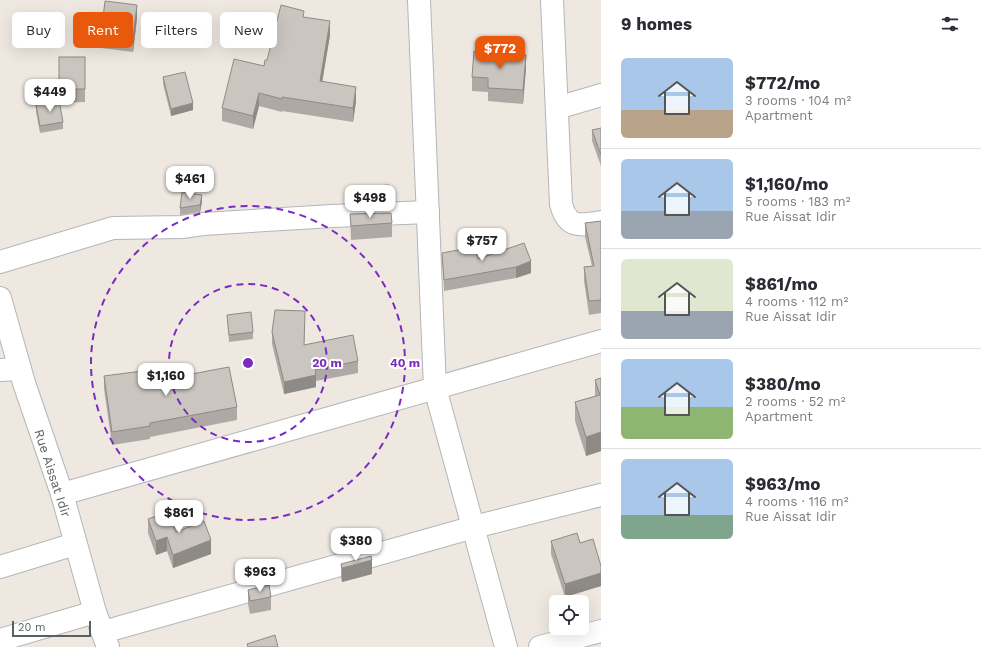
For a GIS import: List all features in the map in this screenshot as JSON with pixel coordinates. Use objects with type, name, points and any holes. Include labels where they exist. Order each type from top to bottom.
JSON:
[{"type":"street","points":[[419,0],[435,388],[506,647]]},
{"type":"street","points":[[552,0],[561,204],[564,215],[572,222],[585,225],[601,222]]},
{"type":"street","points":[[557,108],[601,94]]},
{"type":"street","points":[[0,262],[113,228],[182,227],[203,224],[324,216],[428,212]]},
{"type":"street","name":"Rue Aissat Idir","points":[[0,298],[10,370],[24,384],[62,494],[75,544],[102,630]]},
{"type":"street","points":[[62,494],[601,341]]},
{"type":"street","points":[[0,640],[102,630],[474,527],[601,495]]},
{"type":"street","points":[[0,567],[75,544]]},
{"type":"street","points":[[540,647],[601,631]]},
{"type":"building","points":[[105,1],[137,5],[133,38],[133,12],[104,12]]},
{"type":"building","points":[[281,5],[304,11],[303,17],[330,21],[320,81],[356,87],[353,108],[282,97],[282,99],[259,93],[253,116],[222,108],[234,59],[264,66],[270,48],[277,48],[277,21]]},
{"type":"building","points":[[474,51],[526,55],[523,90],[488,88],[488,78],[472,77]]},
{"type":"building","points":[[59,57],[85,57],[85,89],[59,89]]},
{"type":"building","points":[[185,72],[193,103],[171,109],[163,77]]},
{"type":"building","points":[[59,100],[63,122],[40,126],[36,105]]},
{"type":"building","points":[[601,128],[601,155],[592,130]]},
{"type":"building","points":[[389,185],[389,188],[348,188]]},
{"type":"building","points":[[182,192],[202,195],[200,205],[180,208]]},
{"type":"building","points":[[391,213],[392,223],[351,226],[350,214]]},
{"type":"building","points":[[601,221],[601,300],[589,301],[584,267],[594,266],[585,223]]},
{"type":"building","points":[[524,243],[531,261],[516,267],[444,280],[442,253],[475,247],[478,259]]},
{"type":"building","points":[[275,310],[305,311],[304,345],[353,335],[358,361],[315,370],[316,375],[284,382],[272,332]]},
{"type":"building","points":[[251,312],[253,332],[229,335],[227,315]]},
{"type":"building","points":[[229,367],[237,407],[150,423],[150,426],[112,432],[104,376],[142,371],[144,383]]},
{"type":"building","points":[[601,378],[601,432],[586,437],[575,402],[600,395],[595,380]]},
{"type":"building","points":[[168,512],[176,532],[204,521],[211,540],[173,555],[167,537],[156,541],[148,519]]},
{"type":"building","points":[[577,533],[580,543],[593,539],[601,566],[601,573],[565,584],[551,541]]},
{"type":"building","points":[[371,556],[372,560],[342,568],[341,564]]},
{"type":"building","points":[[269,585],[271,597],[250,601],[248,590]]},
{"type":"building","points":[[275,635],[278,647],[248,647],[247,644]]}]
